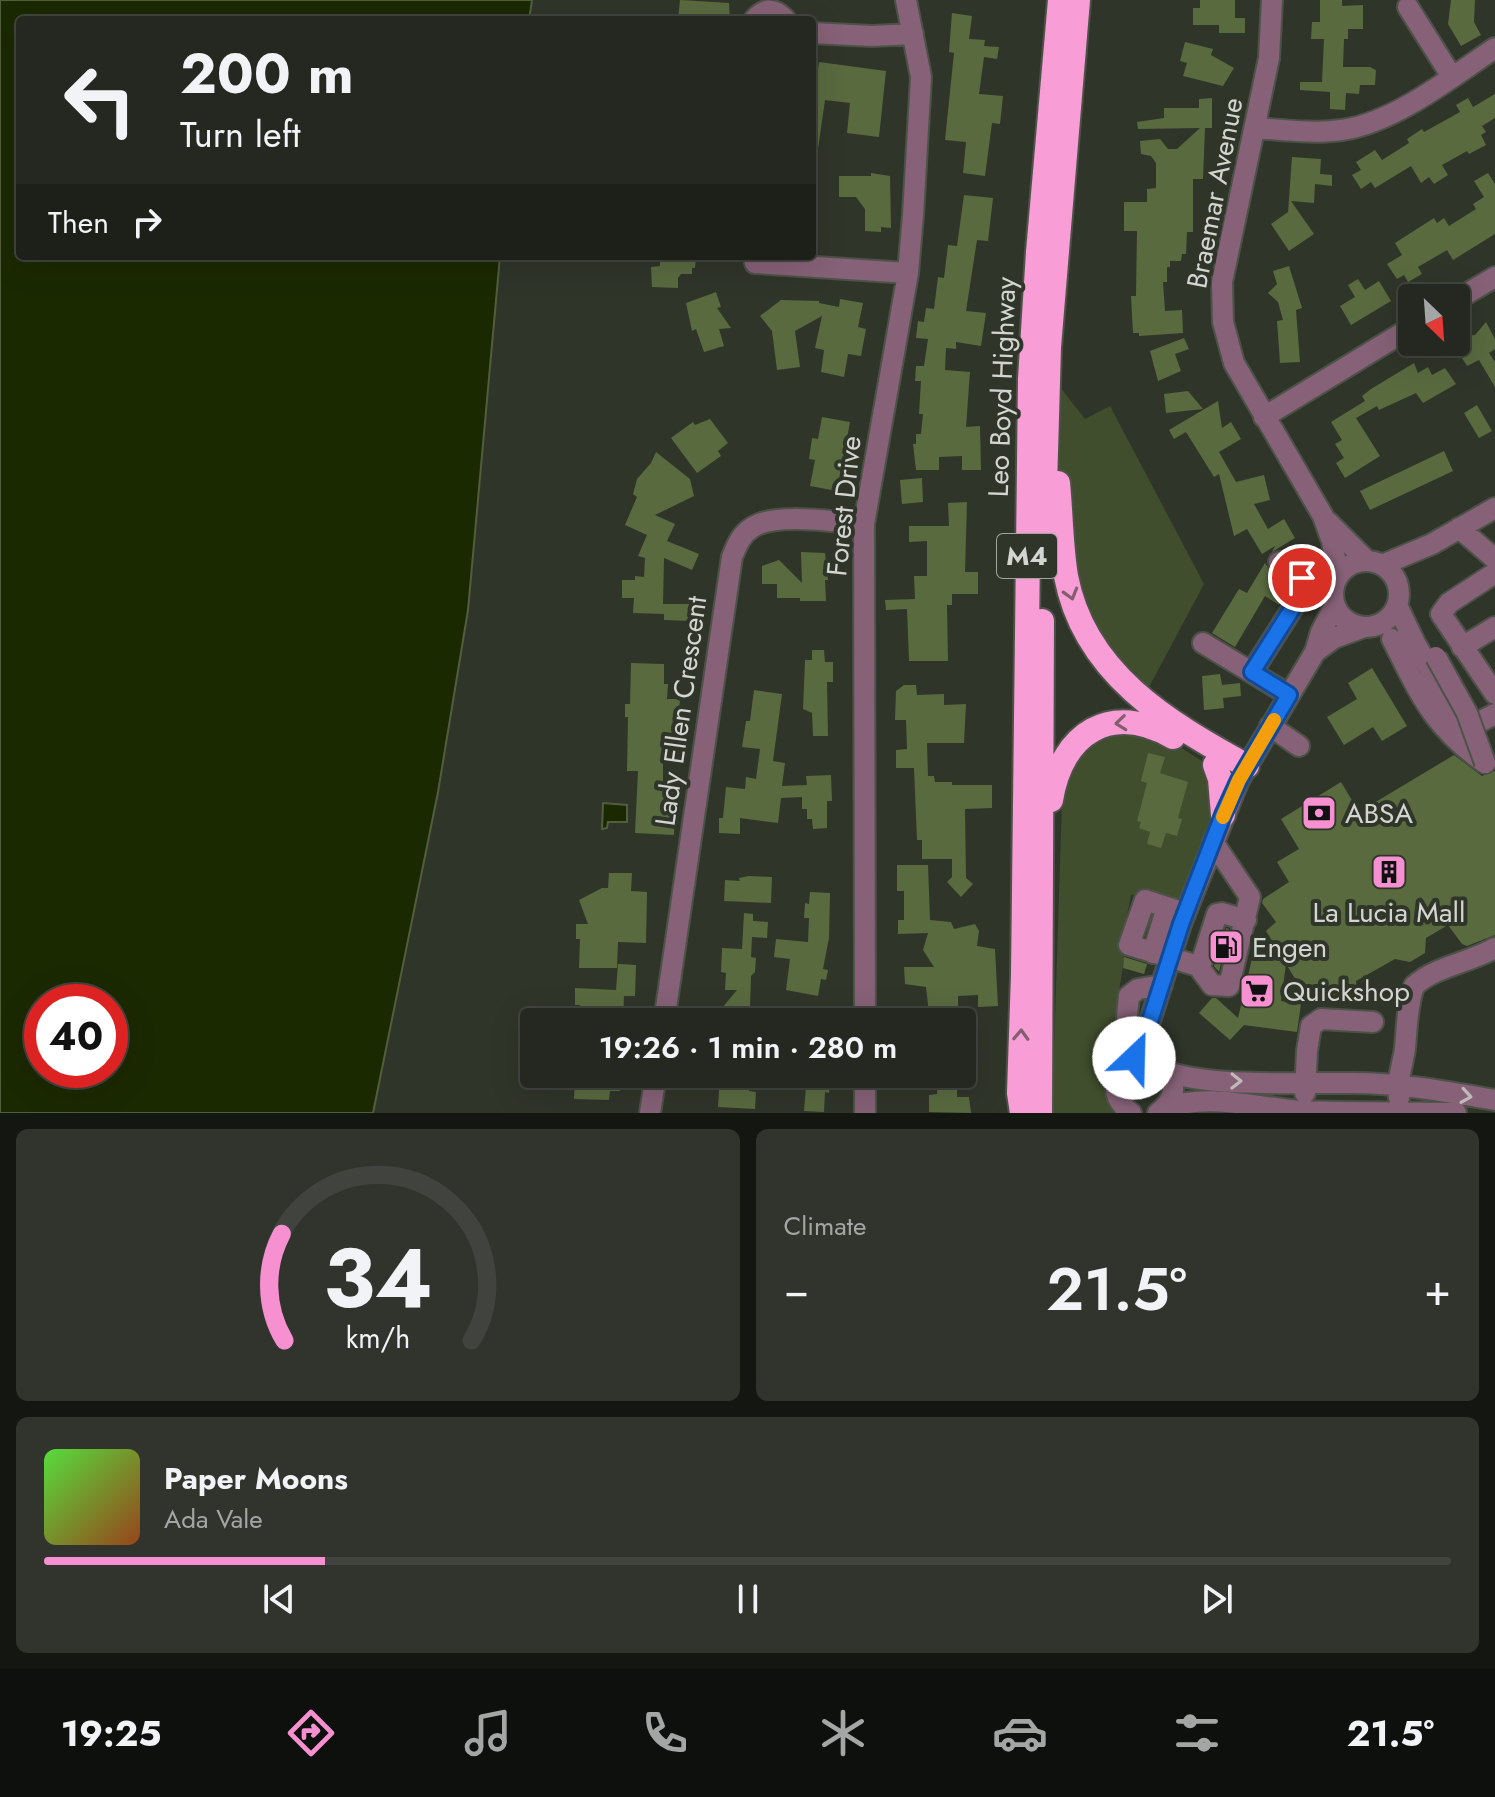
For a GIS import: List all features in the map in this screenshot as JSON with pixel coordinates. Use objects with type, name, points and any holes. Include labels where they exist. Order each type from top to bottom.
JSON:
[{"type":"highway","name":"Leo Boyd Highway","points":[[1019,1106],[1030,379],[1060,0]]},
{"type":"highway","name":"Leo Boyd Highway","points":[[1040,1113],[1042,607],[1047,406],[1056,245],[1078,0]]},
{"type":"highway","points":[[1047,406],[1056,448],[1066,575],[1087,633],[1107,665],[1133,693],[1220,759]]},
{"type":"highway","points":[[1043,851],[1059,768],[1073,745],[1093,729],[1120,721],[1148,724],[1220,759],[1247,765]]},
{"type":"highway","points":[[1220,759],[1223,815]]},
{"type":"street","name":"Forest Drive","points":[[865,1008],[864,524],[908,273],[921,91],[906,0]]},
{"type":"street","name":"Braemar Avenue","points":[[1272,0],[1269,58],[1222,282],[1223,322],[1230,352],[1264,417],[1323,516],[1332,541],[1338,576]]},
{"type":"street","points":[[1408,7],[1452,77]]},
{"type":"street","points":[[758,16],[769,9],[782,16]]},
{"type":"street","points":[[816,33],[913,34]]},
{"type":"street","points":[[1255,128],[1327,131],[1362,125],[1402,106],[1495,48]]},
{"type":"street","points":[[755,263],[908,273]]},
{"type":"street","points":[[1470,292],[1495,277]]},
{"type":"street","points":[[1264,417],[1398,336]]},
{"type":"street","points":[[1374,563],[1391,573],[1397,584],[1398,616],[1420,691],[1439,724],[1485,763],[1467,713],[1422,638],[1398,616],[1392,615],[1368,626],[1346,620],[1335,605],[1333,594],[1338,576],[1348,567],[1374,563],[1432,544],[1495,508]]},
{"type":"street","name":"Braemar Avenue","points":[[1323,516],[1374,563]]},
{"type":"street","name":"Lady Ellen Crescent","points":[[666,1008],[732,557],[740,539],[752,527],[763,522],[810,520],[864,524]]},
{"type":"street","points":[[1459,528],[1494,559],[1441,614],[1462,647],[1489,672],[1495,694]]},
{"type":"street","points":[[1432,544],[1411,568],[1398,616],[1415,662],[1442,703],[1451,709],[1467,732],[1495,714]]},
{"type":"street","points":[[1252,672],[1306,587],[1302,578],[1279,562]]},
{"type":"street","points":[[1160,1111],[1172,1090],[1155,1035],[1160,993],[1154,953],[1174,905],[1213,842],[1247,765],[1315,652],[1335,605]]},
{"type":"street","points":[[1315,652],[1334,638],[1398,616]]},
{"type":"street","points":[[1462,647],[1495,627]]},
{"type":"street","points":[[1203,643],[1289,695]]},
{"type":"street","points":[[1270,726],[1299,746]]},
{"type":"street","points":[[1213,842],[1250,894],[1246,920],[1229,986],[1212,985],[1200,967],[1129,945],[1145,900],[1246,920]]},
{"type":"street","points":[[1200,967],[1215,916]]},
{"type":"street","points":[[1410,1112],[1400,1101],[1407,1088],[1406,1021],[1414,986],[1435,972],[1495,948]]},
{"type":"street","points":[[1132,1061],[1127,1016],[1129,996],[1138,989],[1160,993]]},
{"type":"street","points":[[1125,1111],[1117,1095],[1117,1084],[1121,1073],[1132,1061],[1160,993]]},
{"type":"street","points":[[1305,1112],[1311,1026],[1317,1021],[1329,1019],[1373,1022]]},
{"type":"street","points":[[1132,1061],[1147,1061],[1197,1079],[1357,1083],[1495,1100]]},
{"type":"street","points":[[650,1113],[654,1088]]},
{"type":"street","points":[[865,1088],[865,1113]]},
{"type":"street","points":[[1160,1111],[1177,1104],[1208,1099],[1236,1108],[1305,1112],[1456,1113]]},
{"type":"shaded area","points":[[0,0],[532,0],[530,16],[16,16],[16,260],[500,260],[468,610],[438,792],[373,1113],[0,1113]]},
{"type":"shaded area","points":[[1056,382],[1085,419],[1110,406],[1204,584],[1142,700],[1114,675],[1057,534]]},
{"type":"shaded area","points":[[1099,728],[1158,733],[1230,779],[1179,902],[1143,893],[1131,895],[1124,930],[1126,946],[1119,991],[1124,1056],[1114,1113],[1052,1113],[1063,771]]},
{"type":"shaded area","points":[[603,803],[627,805],[627,822],[608,822],[607,828],[602,829]]},
{"type":"building","points":[[680,0],[729,3],[730,16],[678,16]]},
{"type":"building","points":[[1200,0],[1235,0],[1235,18],[1245,18],[1245,33],[1219,33],[1219,25],[1193,25],[1193,8],[1200,8]]},
{"type":"building","points":[[1320,0],[1342,0],[1342,6],[1363,5],[1363,29],[1348,29],[1348,39],[1344,39],[1343,67],[1370,67],[1376,70],[1375,85],[1360,85],[1359,94],[1346,93],[1345,110],[1330,109],[1330,92],[1300,90],[1300,82],[1322,82],[1324,39],[1311,39],[1312,22],[1320,22]]},
{"type":"building","points":[[1451,0],[1475,0],[1474,22],[1481,35],[1461,46],[1448,24]]},
{"type":"building","points":[[952,13],[972,16],[969,39],[985,40],[984,46],[999,47],[997,59],[984,57],[979,94],[1003,96],[1000,124],[992,123],[985,176],[963,173],[966,142],[945,140],[954,53],[949,52]]},
{"type":"building","points":[[1185,42],[1213,49],[1211,55],[1234,68],[1223,86],[1183,76],[1187,63],[1180,61]]},
{"type":"building","points":[[819,62],[886,71],[879,137],[847,133],[850,103],[825,100],[816,149]]},
{"type":"building","points":[[1495,94],[1495,118],[1482,126],[1486,132],[1481,135],[1486,145],[1469,154],[1467,151],[1442,165],[1448,175],[1434,184],[1429,177],[1421,183],[1411,166],[1375,188],[1371,182],[1361,189],[1352,175],[1361,170],[1356,162],[1375,150],[1382,160],[1409,143],[1407,139],[1422,129],[1424,132],[1460,112],[1456,105],[1468,98],[1473,107]]},
{"type":"building","points":[[1212,98],[1212,128],[1205,128],[1203,179],[1193,179],[1193,232],[1187,232],[1186,254],[1182,254],[1181,261],[1170,261],[1167,282],[1163,282],[1165,311],[1182,310],[1183,333],[1139,336],[1139,333],[1133,333],[1131,296],[1136,296],[1137,231],[1124,231],[1124,202],[1147,202],[1147,189],[1156,188],[1156,163],[1151,156],[1141,154],[1140,141],[1160,139],[1168,149],[1177,149],[1200,128],[1138,129],[1137,122],[1164,118],[1164,108],[1199,108],[1199,99]]},
{"type":"building","points":[[1292,157],[1321,159],[1320,174],[1332,175],[1332,186],[1315,184],[1314,203],[1291,201],[1314,234],[1289,251],[1271,224],[1288,212]]},
{"type":"building","points":[[871,173],[890,176],[891,228],[881,227],[881,232],[865,231],[865,209],[856,197],[839,197],[839,176],[871,176]]},
{"type":"building","points":[[1488,173],[1495,184],[1495,234],[1453,260],[1447,250],[1418,267],[1422,274],[1408,282],[1404,275],[1397,279],[1387,264],[1402,255],[1395,243],[1434,218],[1437,223],[1444,218],[1449,226],[1476,209],[1473,204],[1484,197],[1474,181]]},
{"type":"building","points":[[964,195],[993,198],[988,241],[977,240],[966,311],[986,313],[981,346],[956,342],[956,349],[946,348],[945,370],[970,372],[966,427],[980,426],[981,470],[962,470],[962,456],[939,457],[939,470],[916,470],[913,444],[916,444],[916,434],[921,434],[923,414],[919,414],[921,381],[915,381],[916,366],[924,366],[928,339],[916,338],[918,321],[924,322],[926,308],[934,309],[938,277],[944,278],[948,245],[957,246]]},
{"type":"building","points":[[660,260],[696,260],[692,274],[681,274],[678,278],[678,288],[652,287],[651,267],[660,266]]},
{"type":"building","points":[[1289,266],[1302,308],[1296,310],[1300,362],[1280,363],[1277,321],[1283,320],[1278,302],[1268,293],[1277,284],[1273,271]]},
{"type":"building","points":[[1358,279],[1365,290],[1379,281],[1391,301],[1351,325],[1340,306],[1355,297],[1348,285]]},
{"type":"building","points":[[716,292],[721,307],[717,308],[731,328],[719,329],[724,346],[704,352],[696,329],[692,331],[686,303]]},
{"type":"building","points":[[840,299],[863,303],[858,327],[866,329],[861,356],[848,354],[844,377],[821,372],[824,350],[815,348],[822,316],[795,331],[800,367],[777,370],[772,331],[760,316],[781,300],[819,301],[839,307]]},
{"type":"building","points":[[1486,322],[1495,339],[1495,349],[1489,353],[1495,362],[1495,387],[1479,360],[1467,366],[1461,356],[1470,356],[1470,336],[1475,335]]},
{"type":"building","points":[[1184,338],[1189,349],[1175,354],[1181,371],[1158,381],[1150,351]]},
{"type":"building","points":[[1414,363],[1418,373],[1428,367],[1432,375],[1445,368],[1456,384],[1423,403],[1416,393],[1379,410],[1377,406],[1356,418],[1380,456],[1345,478],[1336,463],[1344,458],[1335,444],[1342,440],[1331,422],[1365,401],[1362,396],[1371,389]]},
{"type":"building","points":[[1188,391],[1203,409],[1166,413],[1164,394]]},
{"type":"building","points":[[1218,401],[1222,428],[1231,422],[1241,439],[1219,452],[1236,482],[1264,475],[1270,500],[1254,504],[1268,529],[1284,519],[1295,538],[1272,552],[1275,546],[1262,554],[1247,529],[1234,536],[1219,474],[1214,477],[1186,432],[1174,439],[1169,430]]},
{"type":"building","points":[[1477,405],[1492,431],[1479,438],[1464,413]]},
{"type":"building","points":[[822,417],[850,422],[837,491],[810,486],[815,460],[809,459],[812,438],[818,439]]},
{"type":"building","points":[[710,419],[728,443],[718,451],[721,456],[697,473],[671,438],[693,422],[695,425]]},
{"type":"building","points":[[1444,451],[1453,471],[1370,510],[1360,491]]},
{"type":"building","points":[[656,452],[690,479],[694,496],[655,515],[675,524],[667,541],[699,554],[692,570],[664,558],[663,604],[693,604],[692,621],[664,620],[664,614],[633,613],[634,598],[622,598],[622,580],[644,577],[645,558],[638,556],[647,535],[625,525],[637,497],[633,494],[637,479]]},
{"type":"building","points":[[922,478],[923,502],[902,504],[900,480]]},
{"type":"building","points":[[967,502],[965,572],[978,572],[978,594],[952,594],[952,605],[947,605],[948,661],[909,661],[907,609],[886,610],[885,600],[915,599],[914,576],[927,576],[927,541],[909,542],[909,526],[949,526],[948,503]]},
{"type":"building","points":[[801,552],[825,553],[828,580],[825,580],[826,601],[777,598],[777,584],[762,584],[762,566],[779,560],[802,583]]},
{"type":"building","points":[[1265,563],[1272,573],[1291,586],[1279,605],[1265,596],[1235,647],[1212,633],[1239,589],[1247,593]]},
{"type":"building","points":[[812,650],[824,650],[825,662],[833,662],[833,682],[827,682],[828,736],[813,736],[812,713],[803,709],[805,660],[812,660]]},
{"type":"building","points":[[631,663],[664,664],[667,699],[680,699],[679,714],[673,714],[667,760],[663,760],[663,784],[675,785],[674,835],[635,833],[638,771],[627,771],[628,717],[625,717],[625,704],[630,704]]},
{"type":"building","points":[[1372,668],[1407,726],[1382,741],[1373,727],[1344,745],[1327,717],[1357,699],[1348,683]]},
{"type":"building","points":[[1220,674],[1222,685],[1240,683],[1241,696],[1223,698],[1224,708],[1204,710],[1202,676]]},
{"type":"building","points":[[904,685],[916,685],[917,695],[944,694],[944,705],[966,704],[964,743],[927,743],[928,776],[934,776],[935,782],[952,782],[952,785],[992,785],[992,808],[965,809],[966,878],[973,884],[961,897],[947,882],[952,877],[952,859],[922,859],[922,840],[917,840],[914,768],[896,768],[896,750],[907,749],[906,720],[895,720],[896,691]]},
{"type":"building","points":[[754,690],[782,694],[773,761],[785,763],[782,786],[807,785],[806,776],[831,775],[832,801],[827,801],[827,828],[813,829],[812,819],[807,819],[807,809],[802,809],[802,797],[781,798],[778,823],[740,818],[740,834],[719,833],[726,787],[745,789],[746,777],[756,779],[760,749],[742,747],[746,721],[750,721]]},
{"type":"building","points":[[1148,753],[1165,757],[1160,773],[1188,782],[1178,818],[1182,819],[1177,836],[1166,833],[1161,848],[1147,844],[1150,832],[1139,828],[1141,822],[1137,821],[1147,783],[1141,781]]},
{"type":"building","name":"La Lucia Mall","points":[[1454,755],[1482,776],[1495,771],[1495,935],[1467,946],[1448,925],[1426,938],[1425,953],[1410,962],[1395,959],[1356,981],[1357,994],[1340,1004],[1307,998],[1286,964],[1281,1001],[1301,1004],[1297,1032],[1244,1025],[1230,1040],[1199,1013],[1212,998],[1216,998],[1238,1018],[1254,950],[1282,957],[1266,931],[1276,922],[1262,903],[1263,899],[1289,882],[1277,862],[1299,849],[1281,819],[1341,782],[1359,812]]},
{"type":"building","points":[[897,865],[928,865],[930,920],[951,922],[954,929],[975,924],[979,931],[977,946],[995,949],[998,1006],[978,1007],[978,995],[958,996],[958,1008],[928,1008],[926,987],[905,984],[904,967],[934,967],[923,950],[928,933],[898,934],[898,920],[904,920],[904,891],[897,891]]},
{"type":"building","points":[[609,873],[632,873],[631,891],[647,892],[646,943],[618,942],[617,968],[579,968],[580,939],[576,939],[576,924],[588,924],[579,900],[608,888]]},
{"type":"building","points":[[772,877],[771,903],[724,901],[725,880],[740,881],[739,878]]},
{"type":"building","points":[[810,892],[830,893],[829,938],[823,969],[828,970],[826,980],[821,979],[818,996],[786,990],[790,959],[774,957],[776,939],[808,942],[809,918],[804,918]]},
{"type":"building","points":[[744,913],[753,914],[753,921],[768,922],[767,938],[752,937],[751,957],[756,958],[755,972],[751,976],[750,1007],[753,1008],[722,1008],[737,990],[725,990],[726,973],[721,972],[722,948],[742,949]]},
{"type":"building","points":[[1226,928],[1229,929],[1219,972],[1214,966]]},
{"type":"building","points":[[1124,957],[1147,964],[1144,974],[1123,968]]},
{"type":"building","points":[[618,964],[636,965],[635,996],[624,996],[624,1008],[580,1008],[580,1005],[575,1005],[575,988],[616,990]]},
{"type":"building","points":[[574,1088],[620,1088],[620,1091],[610,1091],[609,1100],[574,1099]]},
{"type":"building","points":[[719,1088],[749,1088],[749,1091],[756,1092],[755,1109],[718,1107]]},
{"type":"building","points":[[806,1088],[830,1088],[829,1093],[825,1092],[824,1112],[804,1111]]},
{"type":"building","points":[[937,1088],[957,1088],[957,1097],[969,1097],[971,1113],[929,1112],[929,1095],[937,1094]]},
{"type":"slow traffic","points":[[1223,817],[1239,780],[1274,720]]},
{"type":"place","name":"ABSA","points":[[1319,813]]},
{"type":"place","name":"La Lucia Mall","points":[[1389,872]]},
{"type":"place","name":"Engen","points":[[1226,947]]},
{"type":"place","name":"Quickshop","points":[[1257,991]]},
{"type":"route","points":[[1134,1058],[1223,815],[1239,780],[1289,695],[1252,672],[1306,587],[1302,578]]}]
